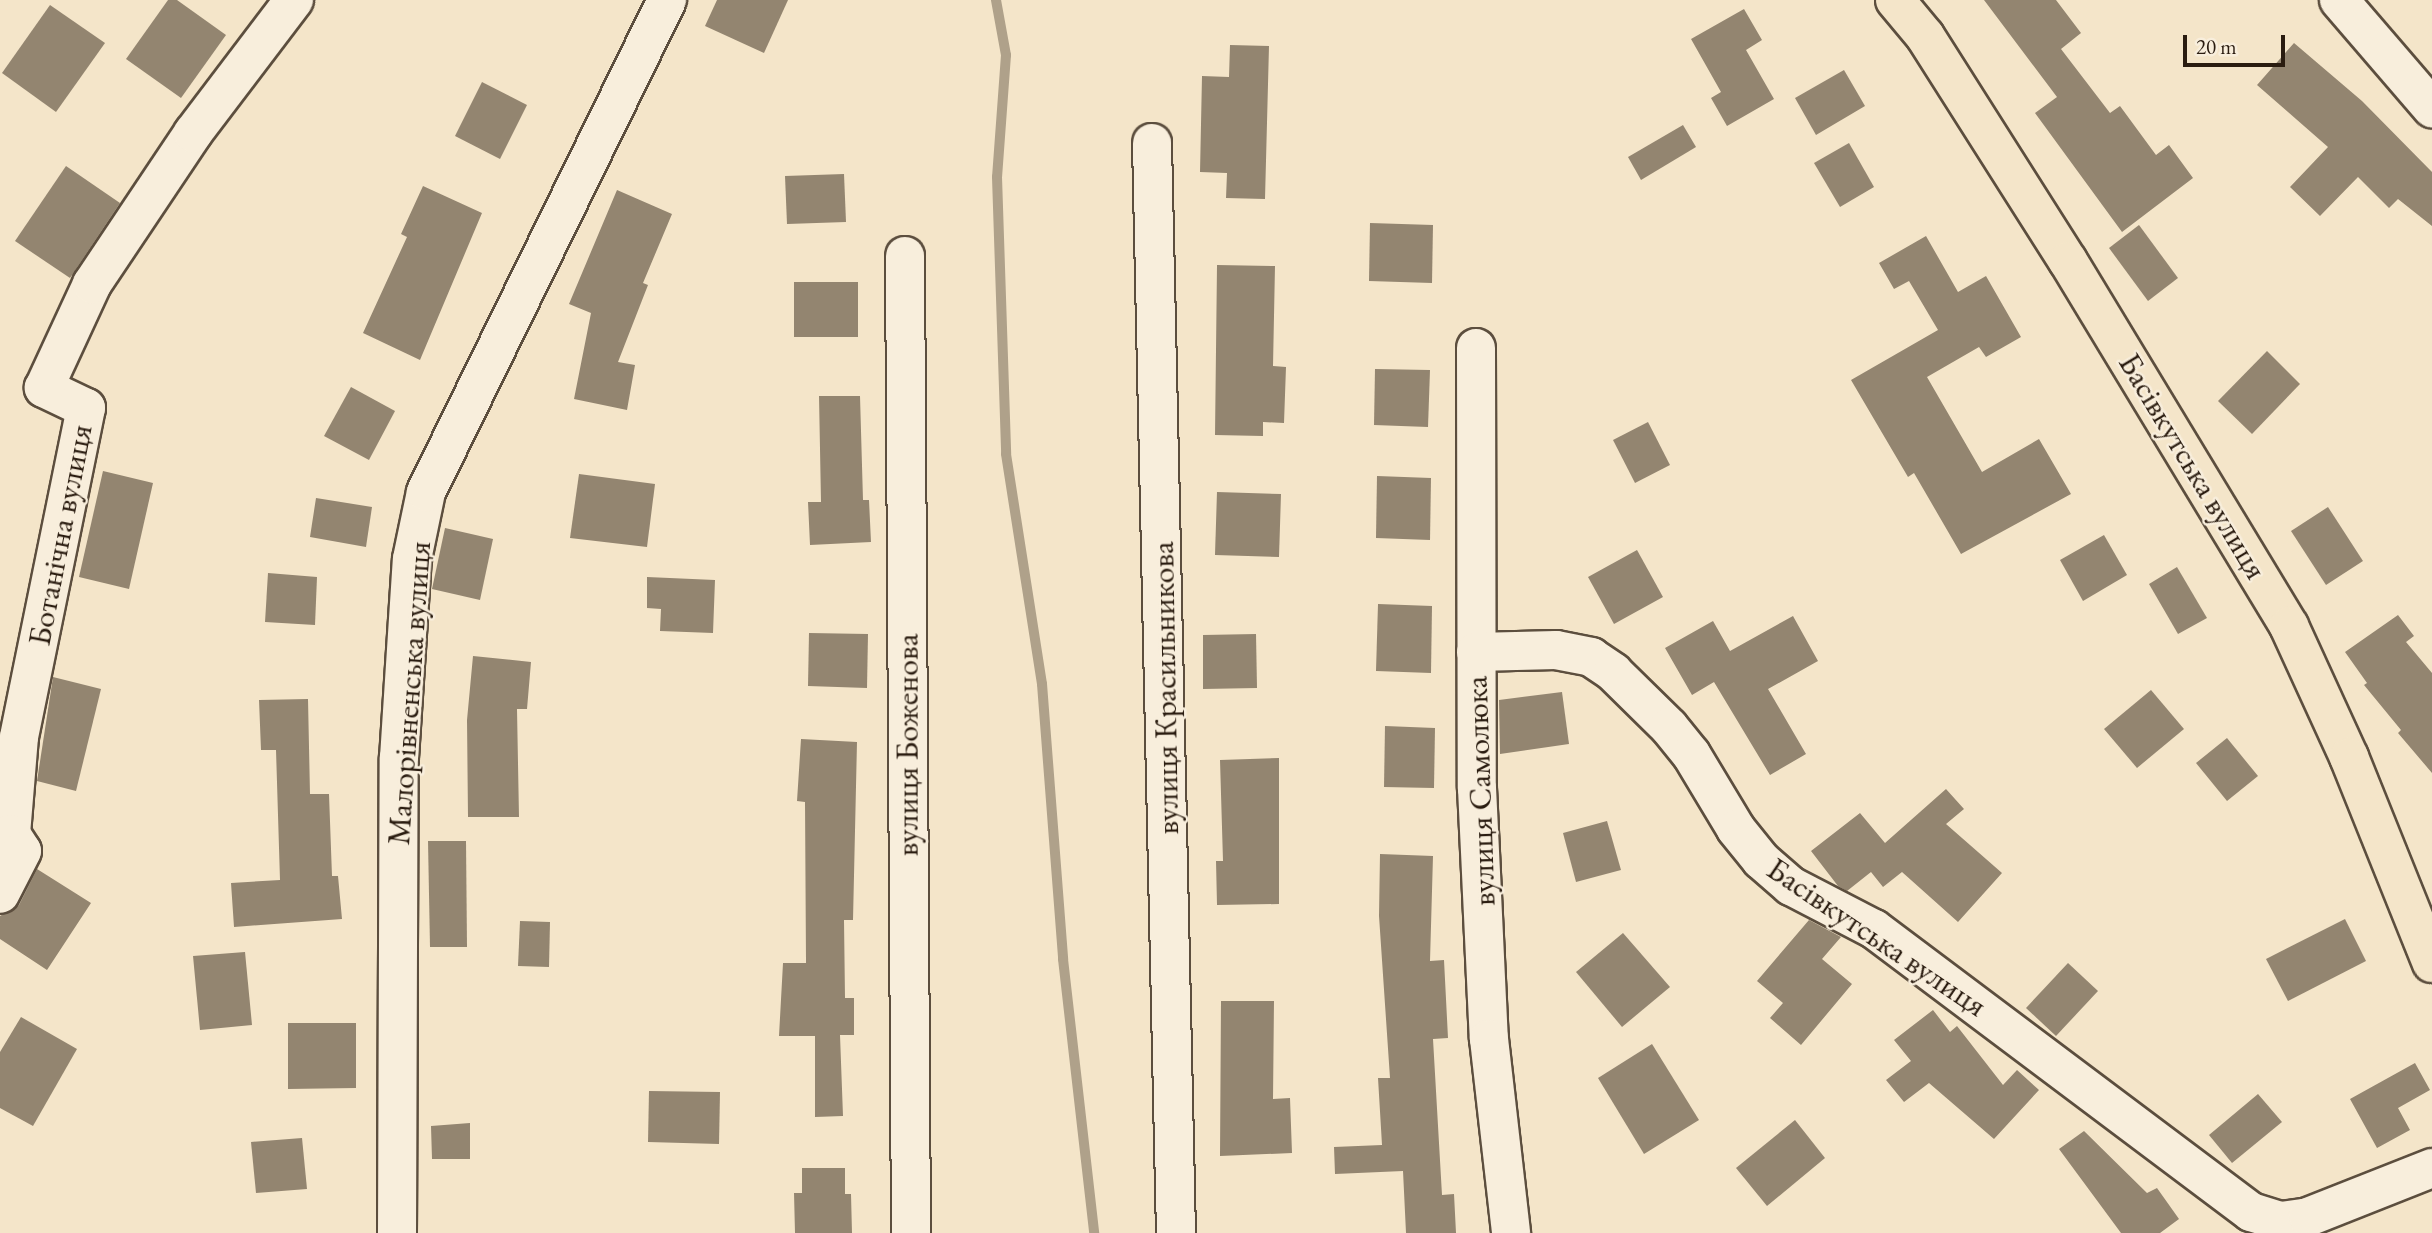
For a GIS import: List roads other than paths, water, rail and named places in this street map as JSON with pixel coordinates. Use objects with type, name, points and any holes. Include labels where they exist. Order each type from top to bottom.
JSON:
[{"type":"main road","name":"Басівкутська вулиця","points":[[1895,0],[1924,36],[2068,261],[2289,626],[2349,757],[2432,963]]},
{"type":"street","name":"Ботанічна вулиця","points":[[0,894],[22,851],[6,836],[19,737],[86,408],[44,388],[92,285],[193,133],[294,0]]},
{"type":"street","name":"Малорівненська вулиця","points":[[397,1233],[399,758],[412,559],[426,492],[667,0]]},
{"type":"street","points":[[2339,0],[2432,108]]},
{"type":"street","name":"вулиця Красильникова","points":[[1152,143],[1176,1233]]},
{"type":"street","name":"вулиця Боженова","points":[[905,256],[911,1233]]},
{"type":"street","name":"вулиця Самолюка","points":[[1476,348],[1477,788],[1489,1039],[1511,1233]]},
{"type":"street","name":"Басівкутська вулиця","points":[[1476,652],[1556,650],[1591,657],[1669,727],[1691,754],[1736,830],[1761,860],[1791,886],[1874,929],[2251,1212],[2301,1225],[2432,1168]]},
{"type":"waterway","points":[[996,0],[1006,55],[997,177],[1006,454],[1042,684],[1063,959],[1094,1233]]}]
